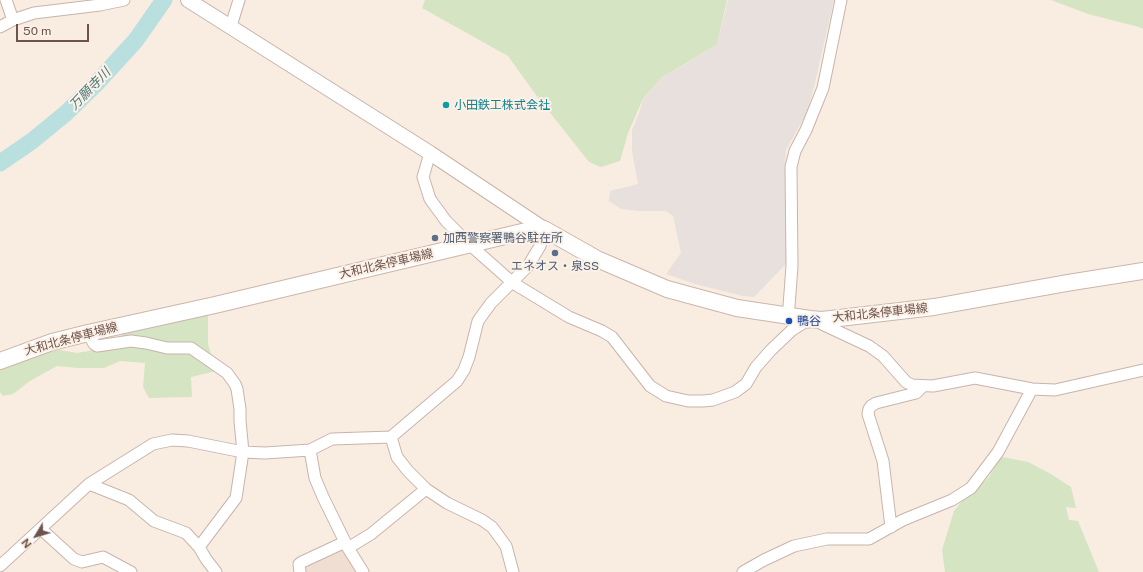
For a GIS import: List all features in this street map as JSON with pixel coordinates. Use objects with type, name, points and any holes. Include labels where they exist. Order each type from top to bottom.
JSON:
[{"type":"main road","name":"大和北条停車場線","points":[[0,361],[52,342],[88,333],[215,305],[469,244],[522,232],[544,229],[597,259],[667,289],[701,300],[737,308],[816,319],[934,307],[1143,271]]},
{"type":"street","points":[[6,0],[13,20]]},
{"type":"street","points":[[0,27],[13,20],[34,13],[100,5],[124,0]]},
{"type":"street","points":[[231,26],[239,0]]},
{"type":"street","points":[[787,316],[792,266],[792,167],[795,151],[806,130],[823,88],[841,0]]},
{"type":"street","points":[[0,566],[89,484],[153,444],[159,442],[188,440],[243,452],[265,454],[310,450],[332,439],[391,437],[457,381],[464,370],[469,357],[478,321],[492,303],[528,266],[540,246],[544,229],[430,153],[231,26],[189,1]]},
{"type":"street","points":[[430,153],[423,177],[430,199],[446,220],[469,244],[513,283],[569,317],[607,334],[618,344],[650,386],[666,396],[688,401],[713,400],[735,392],[746,384],[756,367],[792,330],[805,322],[816,319],[822,324],[869,346],[883,356],[906,382],[912,385],[933,386],[974,378],[1032,389],[1055,390],[1143,370]]},
{"type":"street","points":[[88,333],[94,344],[97,346],[137,341],[167,348],[191,348],[227,373],[237,389],[243,452],[236,498],[199,547]]},
{"type":"street","points":[[891,527],[883,461],[868,414],[869,410],[876,403],[916,393],[923,386]]},
{"type":"street","points":[[743,572],[794,546],[827,539],[869,539],[903,520],[952,500],[971,488],[998,452],[1032,389]]},
{"type":"street","points":[[391,437],[397,457],[408,471],[426,489],[447,504],[482,520],[492,527],[506,546],[513,572]]},
{"type":"street","points":[[310,450],[315,478],[322,497],[346,545],[362,572]]},
{"type":"street","points":[[89,484],[129,500],[154,521],[186,533],[199,547],[216,572]]},
{"type":"street","points":[[300,572],[299,564],[302,562],[371,534],[426,489]]},
{"type":"street","points":[[40,529],[74,559],[82,562],[103,558],[131,572]]},
{"type":"shaded area","points":[[728,0],[834,0],[814,87],[806,114],[786,150],[787,263],[754,297],[743,296],[695,284],[666,274],[681,253],[673,216],[666,211],[621,209],[609,201],[610,191],[638,184],[632,151],[632,130],[643,100],[662,77],[681,67],[717,44]]},
{"type":"shaded area","points":[[344,544],[361,572],[302,572],[303,563]]},
{"type":"green space","points":[[425,0],[727,0],[717,44],[662,77],[643,99],[628,133],[620,161],[601,167],[589,162],[536,95],[508,56],[422,8]]},
{"type":"green space","points":[[1051,0],[1143,0],[1143,29],[1088,14]]},
{"type":"green space","points":[[204,311],[208,315],[208,344],[216,371],[191,377],[192,397],[149,398],[143,387],[145,363],[120,361],[104,368],[57,366],[30,381],[13,394],[3,396],[0,392],[0,366],[54,349],[77,353],[95,350],[111,340],[123,335],[122,330]]},
{"type":"green space","points":[[1003,457],[1028,462],[1071,487],[1076,508],[1066,507],[1069,520],[1078,521],[1099,572],[945,572],[942,550],[954,511],[962,501],[989,477],[999,460]]},
{"type":"waterway","name":"万願寺川","points":[[0,163],[32,141],[65,114],[95,85],[136,40],[164,0]]},
{"type":"place","name":"小田鉄工株式会社","points":[[446,105]]},
{"type":"place","name":"加西警察署鴨谷駐在所","points":[[435,238]]},
{"type":"place","name":"エネオス・泉SS","points":[[555,253]]},
{"type":"place","name":"鴨谷","points":[[789,321]]}]
